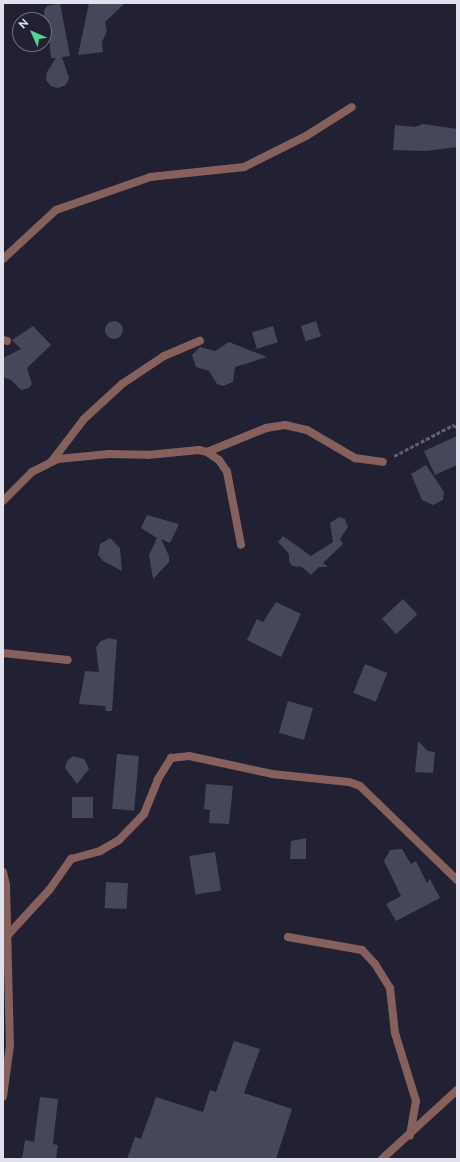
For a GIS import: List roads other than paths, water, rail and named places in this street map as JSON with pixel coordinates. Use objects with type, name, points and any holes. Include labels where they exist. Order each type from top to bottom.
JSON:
[{"type":"street","points":[[3,259],[56,210],[150,177],[244,167],[306,136],[352,107]]},
{"type":"street","points":[[52,461],[84,419],[122,384],[164,356],[200,341]]},
{"type":"street","points":[[207,452],[266,428],[285,425],[307,430],[355,458],[382,462]]},
{"type":"street","points":[[3,501],[32,472],[52,461],[109,454],[148,455],[199,450],[207,452],[219,460],[227,472],[241,545]]},
{"type":"street","points":[[3,653],[68,660]]},
{"type":"street","points":[[7,936],[50,889],[70,859],[100,850],[120,840],[144,814],[158,779],[171,758],[190,756],[272,774],[349,782],[360,786],[457,880]]},
{"type":"street","points":[[3,872],[7,936],[10,1045],[3,1098]]},
{"type":"street","points":[[288,937],[362,950],[375,964],[390,988],[395,1033],[416,1101],[410,1135]]},
{"type":"street","points":[[382,1159],[410,1135],[457,1090]]}]
